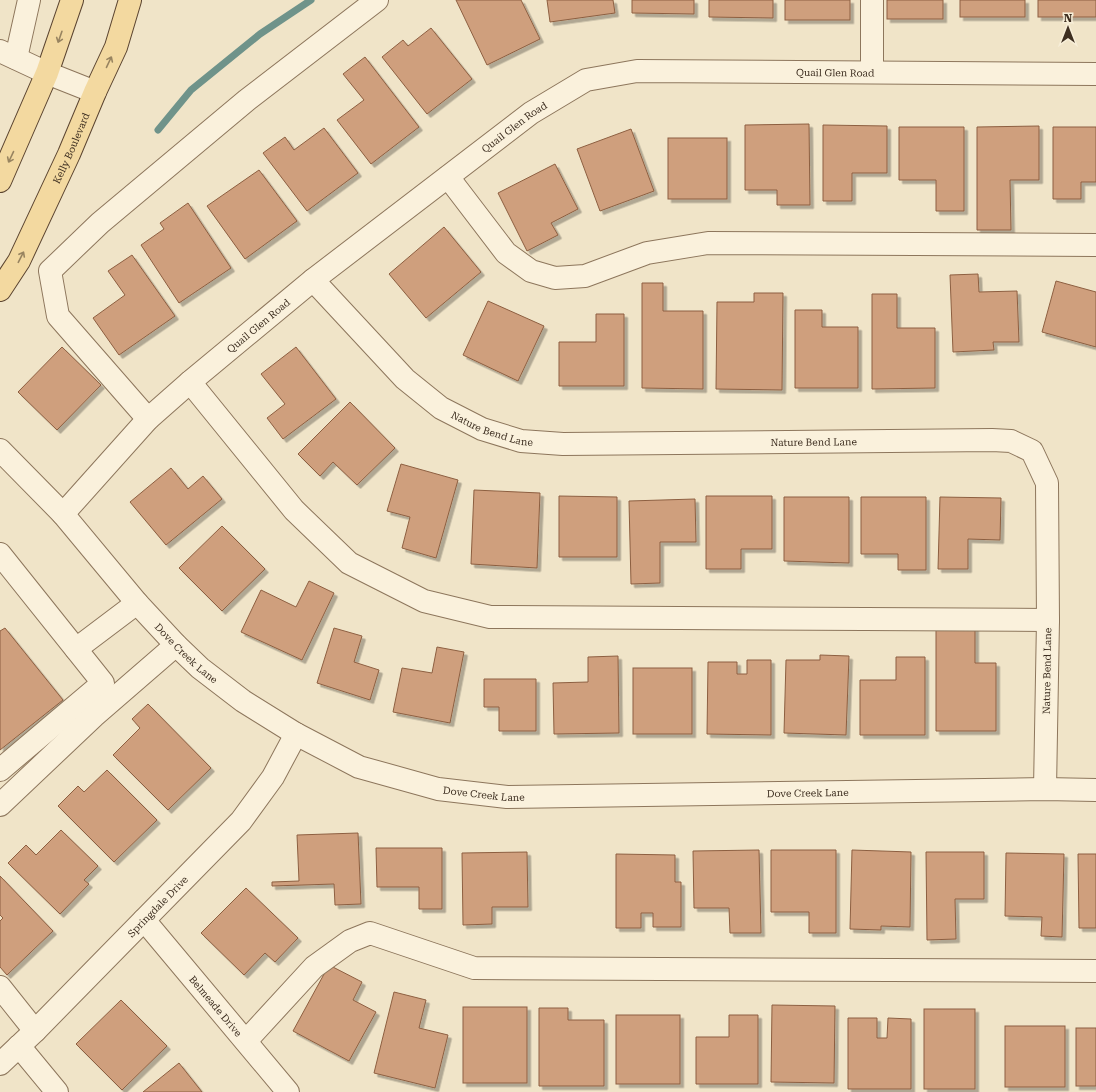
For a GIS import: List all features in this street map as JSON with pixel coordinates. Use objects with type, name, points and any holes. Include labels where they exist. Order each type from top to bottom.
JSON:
[{"type":"main road","points":[[0,181],[48,73],[72,0]]},
{"type":"main road","name":"Kelly Boulevard","points":[[0,290],[19,261],[69,154],[116,47],[130,0]]},
{"type":"street","points":[[29,0],[8,54],[48,73],[95,92]]},
{"type":"street","points":[[148,419],[58,316],[50,271],[100,223],[247,100],[377,0]]},
{"type":"street","points":[[872,0],[872,72]]},
{"type":"street","name":"Quail Glen Road","points":[[63,514],[148,419],[190,382],[313,280],[531,113],[586,80],[637,71],[1096,74]]},
{"type":"street","points":[[448,177],[506,253],[531,271],[555,278],[585,276],[647,253],[708,243],[1096,245]]},
{"type":"street","name":"Nature Bend Lane","points":[[313,280],[405,379],[441,408],[482,429],[521,441],[563,444],[992,440],[1011,442],[1032,451],[1047,483],[1048,620],[1045,788]]},
{"type":"street","points":[[190,382],[294,510],[349,563],[424,601],[490,617],[1048,620]]},
{"type":"street","name":"Dove Creek Lane","points":[[4,464],[63,514],[137,603],[176,645],[200,668],[243,701],[296,734],[359,767],[438,788],[507,796],[1045,788],[1096,790]]},
{"type":"street","points":[[0,554],[103,683],[0,770]]},
{"type":"street","points":[[76,649],[137,603]]},
{"type":"street","points":[[0,805],[94,716],[176,645]]},
{"type":"street","name":"Springdale Drive","points":[[0,1064],[241,821],[273,777],[296,734]]},
{"type":"street","name":"Belmeade Drive","points":[[144,920],[288,1092]]},
{"type":"street","points":[[246,1041],[314,967],[350,942],[370,933],[474,968],[1096,971]]},
{"type":"street","points":[[0,987],[57,1092]]},
{"type":"building","points":[[456,0],[521,0],[540,39],[487,65]]},
{"type":"building","points":[[547,0],[613,0],[615,13],[550,22]]},
{"type":"building","points":[[632,0],[694,0],[694,14],[632,13]]},
{"type":"building","points":[[709,0],[773,0],[773,18],[709,17]]},
{"type":"building","points":[[785,0],[850,0],[850,20],[785,20]]},
{"type":"building","points":[[887,0],[943,0],[943,19],[887,19]]},
{"type":"building","points":[[960,0],[1025,0],[1025,17],[960,17]]},
{"type":"building","points":[[1038,0],[1096,0],[1096,17],[1038,17]]},
{"type":"building","points":[[431,28],[472,79],[427,114],[382,57],[403,40],[408,46]]},
{"type":"building","points":[[365,57],[419,127],[371,164],[337,120],[364,100],[343,74]]},
{"type":"building","points":[[809,124],[810,205],[777,205],[777,190],[745,190],[745,125]]},
{"type":"building","points":[[823,125],[887,126],[887,173],[852,173],[852,201],[823,201]]},
{"type":"building","points":[[1039,126],[1039,180],[1010,180],[1011,230],[977,230],[977,127]]},
{"type":"building","points":[[899,127],[964,127],[964,211],[936,211],[936,180],[899,180]]},
{"type":"building","points":[[1053,127],[1096,127],[1096,182],[1081,182],[1081,199],[1053,199]]},
{"type":"building","points":[[324,128],[358,173],[307,211],[263,153],[285,137],[294,150]]},
{"type":"building","points":[[631,129],[654,191],[600,211],[577,149]]},
{"type":"building","points":[[668,138],[727,138],[727,199],[668,199]]},
{"type":"building","points":[[555,164],[578,209],[551,223],[558,235],[527,251],[498,193]]},
{"type":"building","points":[[259,170],[297,221],[245,259],[207,206]]},
{"type":"building","points":[[188,203],[231,268],[179,303],[141,245],[164,229],[160,223]]},
{"type":"building","points":[[444,227],[481,272],[426,318],[389,274]]},
{"type":"building","points":[[132,255],[175,316],[119,355],[93,318],[125,295],[108,271]]},
{"type":"building","points":[[978,274],[979,292],[1017,291],[1019,342],[993,342],[994,350],[953,352],[950,275]]},
{"type":"building","points":[[1056,281],[1096,292],[1096,347],[1042,332]]},
{"type":"building","points":[[642,283],[663,283],[663,311],[703,311],[703,389],[642,388]]},
{"type":"building","points":[[754,293],[783,293],[782,390],[716,389],[717,302],[754,302]]},
{"type":"building","points":[[872,294],[897,294],[897,328],[935,328],[935,388],[872,389]]},
{"type":"building","points":[[488,301],[544,326],[518,381],[463,355]]},
{"type":"building","points":[[795,310],[822,310],[822,327],[858,327],[858,388],[795,388]]},
{"type":"building","points":[[596,314],[624,314],[624,386],[559,386],[559,342],[596,342]]},
{"type":"building","points":[[62,347],[101,385],[57,430],[18,392]]},
{"type":"building","points":[[296,347],[336,399],[283,439],[267,418],[285,404],[261,374]]},
{"type":"building","points":[[350,402],[395,448],[357,485],[333,462],[320,476],[298,454]]},
{"type":"building","points":[[401,464],[458,480],[436,558],[402,548],[410,517],[387,511]]},
{"type":"building","points":[[171,468],[188,489],[203,476],[222,499],[166,545],[130,502]]},
{"type":"building","points":[[474,490],[540,493],[537,568],[471,564]]},
{"type":"building","points":[[559,496],[617,497],[617,557],[559,557]]},
{"type":"building","points":[[706,496],[772,496],[772,549],[741,549],[741,569],[706,569]]},
{"type":"building","points":[[784,497],[849,497],[849,563],[784,561]]},
{"type":"building","points":[[861,497],[926,497],[926,570],[898,570],[898,554],[861,554]]},
{"type":"building","points":[[940,497],[1001,498],[1000,540],[968,539],[968,569],[938,569]]},
{"type":"building","points":[[695,499],[696,542],[660,542],[660,583],[631,584],[629,501]]},
{"type":"building","points":[[222,526],[265,569],[222,611],[179,568]]},
{"type":"building","points":[[309,581],[334,593],[302,660],[241,632],[261,590],[296,607]]},
{"type":"building","points":[[936,627],[975,627],[975,663],[996,663],[996,731],[936,731]]},
{"type":"building","points":[[5,628],[63,700],[0,750],[0,631]]},
{"type":"building","points":[[334,628],[362,636],[354,662],[379,670],[370,700],[317,683]]},
{"type":"building","points":[[437,647],[464,652],[450,723],[393,712],[402,668],[432,673]]},
{"type":"building","points":[[820,655],[849,656],[846,735],[784,733],[786,660],[820,660]]},
{"type":"building","points":[[618,656],[619,733],[554,734],[553,683],[588,682],[588,657]]},
{"type":"building","points":[[896,657],[925,657],[925,735],[860,735],[860,680],[896,680]]},
{"type":"building","points":[[747,660],[771,660],[771,735],[707,734],[708,662],[737,662],[737,674],[747,674]]},
{"type":"building","points":[[633,668],[692,668],[692,734],[633,734]]},
{"type":"building","points":[[484,679],[536,679],[536,731],[499,731],[499,707],[484,707]]},
{"type":"building","points":[[148,704],[211,768],[168,810],[113,755],[140,728],[132,719]]},
{"type":"building","points":[[107,770],[157,820],[114,862],[58,806],[78,786],[84,792]]},
{"type":"building","points":[[61,830],[98,866],[84,880],[89,884],[60,914],[8,863],[26,845],[36,855]]},
{"type":"building","points":[[358,833],[361,904],[335,905],[334,884],[272,886],[272,882],[299,881],[297,835]]},
{"type":"building","points":[[376,848],[442,848],[442,909],[419,909],[419,887],[377,887]]},
{"type":"building","points":[[759,850],[761,933],[730,933],[729,908],[694,908],[693,851]]},
{"type":"building","points":[[771,850],[836,850],[836,933],[809,933],[809,912],[771,912]]},
{"type":"building","points":[[852,850],[911,852],[910,927],[881,926],[881,930],[850,929]]},
{"type":"building","points":[[527,852],[528,907],[492,907],[492,924],[463,925],[462,853]]},
{"type":"building","points":[[926,852],[984,852],[984,899],[955,899],[956,939],[927,940]]},
{"type":"building","points":[[1006,853],[1064,854],[1062,937],[1041,936],[1042,917],[1005,916]]},
{"type":"building","points":[[616,854],[675,855],[675,882],[681,882],[681,927],[653,927],[653,913],[641,913],[641,928],[616,928]]},
{"type":"building","points":[[1078,854],[1096,854],[1096,928],[1079,928]]},
{"type":"building","points":[[0,876],[53,931],[7,975],[0,967],[0,921],[3,918],[0,915]]},
{"type":"building","points":[[246,888],[298,938],[275,962],[265,953],[244,975],[201,933]]},
{"type":"building","points":[[329,965],[362,982],[353,1000],[376,1012],[349,1061],[293,1031]]},
{"type":"building","points":[[394,992],[426,1000],[419,1028],[448,1035],[435,1088],[374,1073]]},
{"type":"building","points":[[121,1000],[167,1046],[122,1090],[76,1044]]},
{"type":"building","points":[[772,1005],[835,1006],[834,1083],[771,1082]]},
{"type":"building","points":[[463,1007],[527,1007],[527,1083],[463,1083]]},
{"type":"building","points":[[539,1008],[568,1008],[568,1020],[604,1020],[604,1086],[539,1086]]},
{"type":"building","points":[[924,1009],[975,1009],[975,1089],[924,1089]]},
{"type":"building","points":[[616,1015],[680,1015],[680,1084],[616,1084]]},
{"type":"building","points":[[729,1015],[758,1015],[758,1084],[696,1084],[696,1037],[729,1037]]},
{"type":"building","points":[[848,1018],[877,1018],[877,1038],[887,1038],[888,1018],[911,1019],[911,1089],[848,1089]]},
{"type":"building","points":[[1005,1026],[1065,1026],[1065,1087],[1005,1087]]},
{"type":"building","points":[[1076,1028],[1096,1028],[1096,1086],[1076,1086]]},
{"type":"building","points":[[179,1063],[202,1092],[143,1092]]},
{"type":"waterway","points":[[158,130],[191,90],[260,34],[311,0]]}]
